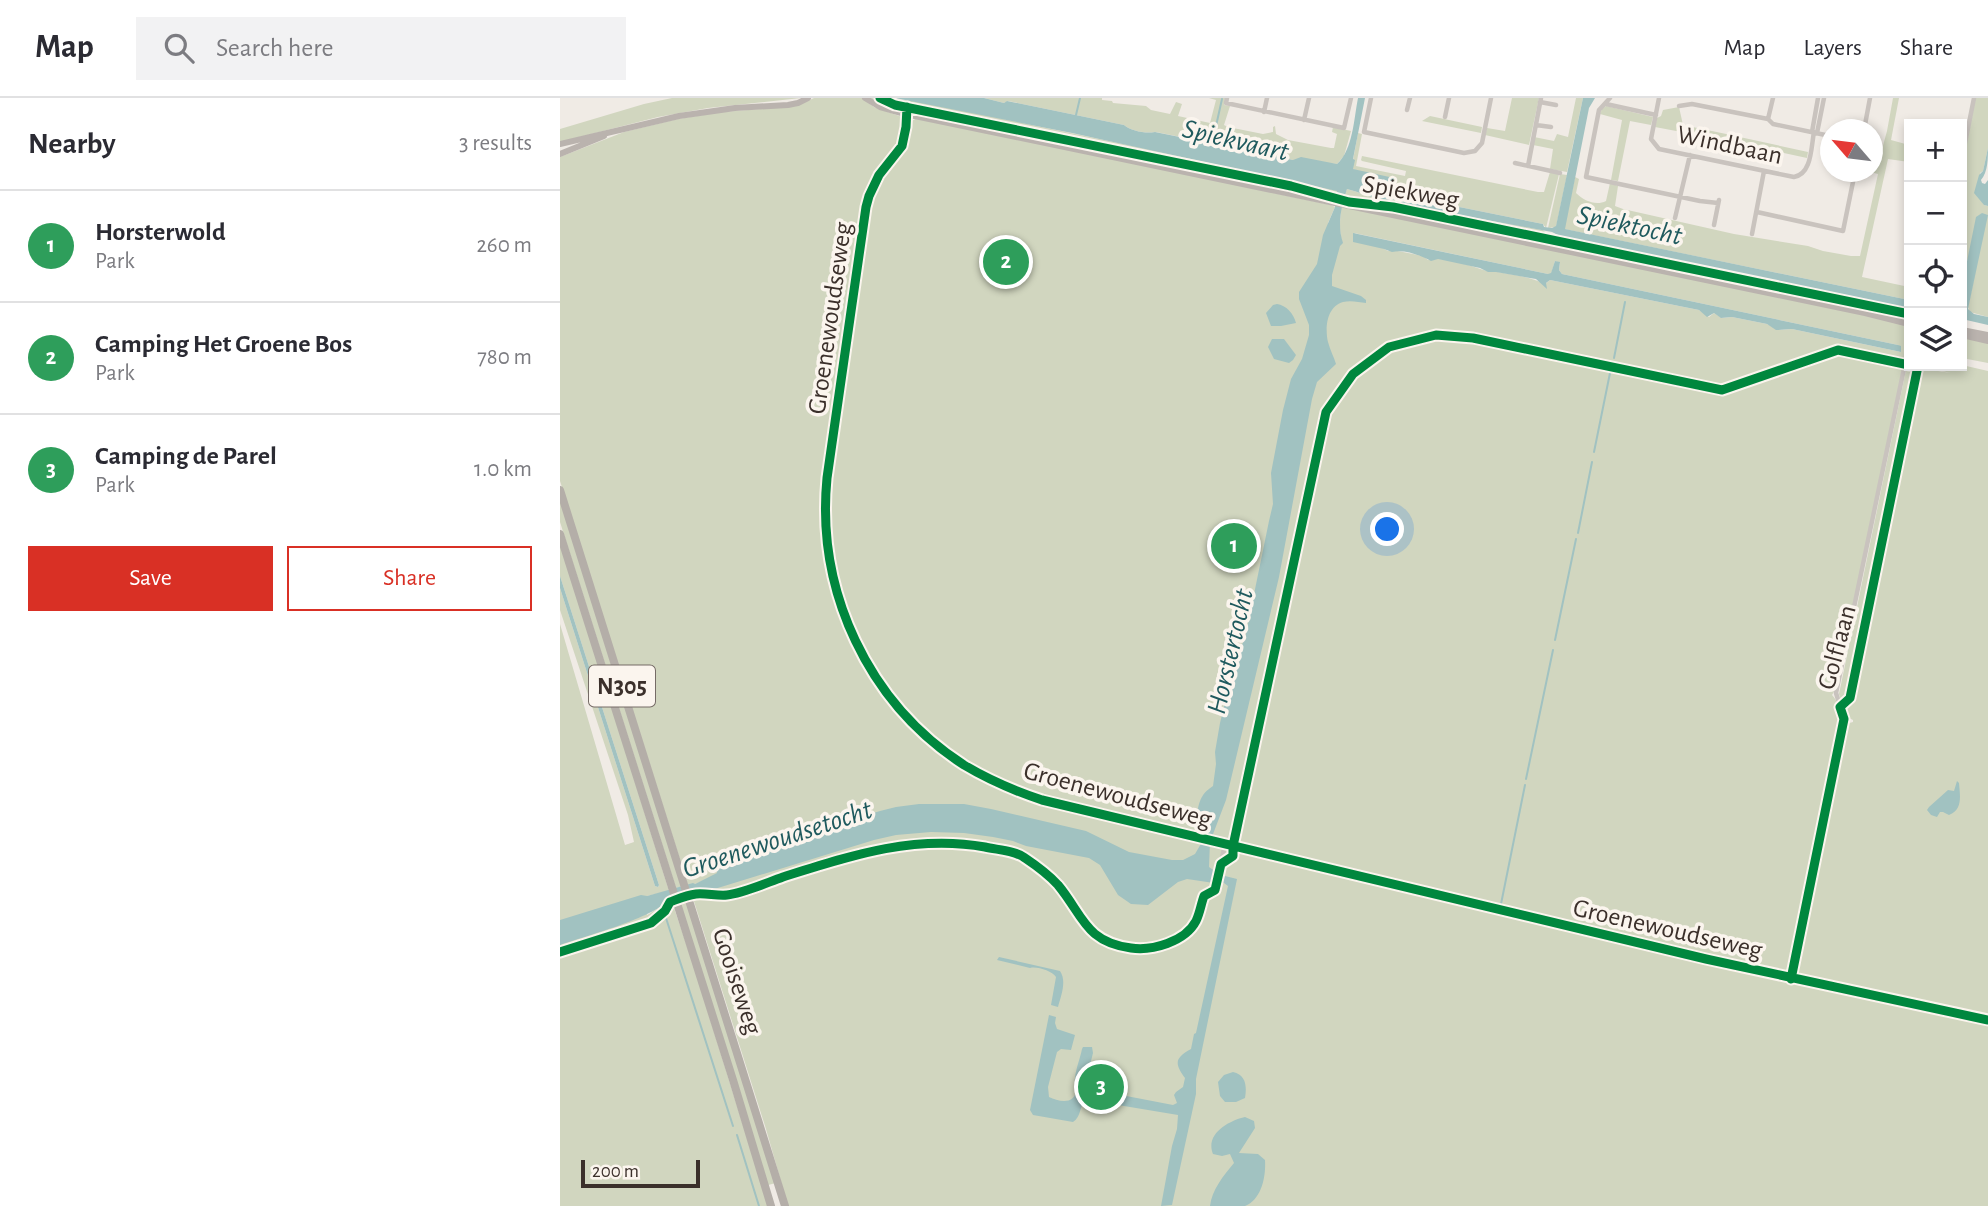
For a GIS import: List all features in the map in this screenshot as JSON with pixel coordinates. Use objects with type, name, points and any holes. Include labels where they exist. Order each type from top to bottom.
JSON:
[{"type":"highway","name":"Gooiseweg","points":[[560,490],[785,1206]]},
{"type":"highway","name":"Gooiseweg","points":[[560,534],[771,1206]]},
{"type":"main road","points":[[560,144],[679,116],[798,103],[808,98]]},
{"type":"main road","name":"Spiekweg","points":[[865,98],[880,107],[909,115],[1904,323]]},
{"type":"main road","points":[[560,154],[611,133]]},
{"type":"main road","points":[[1967,334],[1988,338]]},
{"type":"street","points":[[1227,98],[1226,103],[1344,128],[1351,98]]},
{"type":"street","points":[[1264,112],[1267,98]]},
{"type":"street","points":[[1304,120],[1309,98]]},
{"type":"street","points":[[1371,98],[1364,132],[1464,153],[1475,151],[1482,143],[1491,98]]},
{"type":"street","points":[[1407,110],[1410,98]]},
{"type":"street","points":[[1446,117],[1449,98]]},
{"type":"street","points":[[1610,98],[1599,110],[1586,177],[1700,201],[1719,202],[1714,225]]},
{"type":"street","name":"Windbaan","points":[[1659,98],[1651,139],[1659,149],[1794,177],[1802,175],[1807,167],[1818,98]]},
{"type":"street","points":[[1768,119],[1773,98]]},
{"type":"street","name":"Windbaan","points":[[1814,132],[1824,98]]},
{"type":"street","points":[[1866,119],[1870,98]]},
{"type":"street","points":[[1967,133],[1974,98]]},
{"type":"street","points":[[1528,166],[1541,100],[1556,105]]},
{"type":"street","points":[[1679,106],[1692,101],[1768,119],[1773,124],[1820,134]]},
{"type":"street","points":[[1605,104],[1656,115]]},
{"type":"street","name":"Groenewoudseweg","points":[[909,115],[902,146],[879,175],[866,207],[827,478],[826,542],[832,575],[847,624],[872,673],[900,710],[926,736],[965,765],[1009,788],[1042,800],[1791,979],[1988,1020]]},
{"type":"street","points":[[1536,125],[1551,128]]},
{"type":"street","points":[[1675,218],[1690,155]]},
{"type":"street","points":[[1516,163],[1560,173]]},
{"type":"street","points":[[1752,234],[1764,171]]},
{"type":"street","points":[[1757,212],[1843,231],[1853,182]]},
{"type":"street","name":"Golflaan","points":[[1791,979],[1844,719],[1836,693],[1904,366]]},
{"type":"street","name":"Groenewoudseweg","points":[[1215,890],[1225,844]]},
{"type":"green space","points":[[672,98],[801,98],[708,108],[658,117],[560,142],[560,129]]},
{"type":"green space","points":[[814,98],[862,98],[874,107],[902,117],[906,140],[910,122],[917,118],[1331,205],[1335,207],[1328,223],[1342,242],[1341,208],[1349,208],[1903,324],[1904,362],[1832,695],[1840,711],[1840,729],[1789,972],[1793,973],[1844,731],[1846,724],[1853,722],[1845,716],[1843,707],[1852,691],[1918,371],[1951,373],[1942,371],[1967,371],[1967,366],[1988,371],[1988,1206],[788,1206],[691,892],[704,892],[707,879],[688,885],[560,481],[560,157],[624,132],[722,112],[797,106]],"holes":[[[1354,233],[1551,274],[1555,261],[1560,263],[1559,270],[1562,274],[1898,345],[1901,352],[1792,329],[1780,330],[1767,324],[1732,317],[1722,318],[1714,313],[1709,317],[1699,310],[1550,280],[1545,284],[1450,260],[1428,260],[1423,256],[1388,251]]]},
{"type":"green space","points":[[870,98],[911,101],[972,112],[1338,190],[1337,197],[906,105],[905,111],[880,104]]},
{"type":"green space","points":[[984,98],[1102,98],[1113,103],[1146,106],[1151,110],[1170,114],[1176,102],[1182,104],[1178,116],[1210,123],[1216,100],[1209,98],[1225,98],[1224,105],[1230,106],[1224,125],[1228,127],[1263,134],[1273,132],[1275,126],[1276,134],[1288,140],[1331,148],[1334,148],[1337,134],[1332,132],[1333,127],[1351,131],[1344,156],[1337,164],[1293,160],[1156,132],[1139,132],[1124,125]]},
{"type":"green space","points":[[1512,98],[1539,98],[1529,145],[1485,135],[1487,128],[1505,131]]},
{"type":"green space","points":[[1576,98],[1583,98],[1567,172],[1550,169],[1553,149],[1533,145],[1534,137],[1554,141],[1557,134],[1568,137]]},
{"type":"green space","points":[[1893,98],[1899,98],[1891,140],[1904,144],[1904,161],[1888,159],[1883,182],[1883,146]]},
{"type":"green space","points":[[1975,98],[1988,98],[1988,148],[1983,171],[1980,173],[1984,205],[1988,206],[1988,317],[1970,312],[1968,307],[1987,214],[1967,262],[1967,137]]},
{"type":"green space","points":[[1606,106],[1653,117],[1651,125],[1630,121],[1618,181],[1611,180],[1622,120],[1600,114]]},
{"type":"green space","points":[[1679,107],[1683,125],[1731,135],[1729,141],[1655,127],[1663,110]]},
{"type":"green space","points":[[1430,116],[1482,127],[1481,133],[1422,121]]},
{"type":"green space","points":[[1358,133],[1362,134],[1356,166],[1405,176],[1406,171],[1362,161],[1362,156],[1538,192],[1544,192],[1550,172],[1559,174],[1546,228],[1543,224],[1390,195],[1353,169]]},
{"type":"green space","points":[[1735,136],[1808,152],[1807,158],[1734,142]]},
{"type":"green space","points":[[1560,174],[1567,175],[1556,227],[1548,228]]},
{"type":"green space","points":[[1575,177],[1579,179],[1576,193],[1590,202],[1606,201],[1610,183],[1618,186],[1615,206],[1623,209],[1734,234],[1860,256],[1876,182],[1883,182],[1862,277],[1904,286],[1904,299],[1564,229]]},
{"type":"green space","points":[[1347,189],[1376,198],[1398,201],[1400,204],[1543,230],[1554,235],[1904,308],[1904,314],[1343,199]]},
{"type":"green space","points":[[1967,337],[1988,342],[1988,363],[1967,359]]},
{"type":"green space","points":[[1906,371],[1917,371],[1849,698],[1842,704],[1839,694]]},
{"type":"green space","points":[[560,498],[683,886],[676,888],[560,522]]},
{"type":"green space","points":[[560,542],[669,891],[647,896],[647,915],[671,899],[768,1206],[560,1206],[560,624],[625,845],[634,842],[628,815],[560,610],[560,588],[655,886],[659,885],[560,576]]},
{"type":"green space","points":[[686,894],[776,1183],[768,1185],[678,896]]},
{"type":"water","points":[[895,98],[984,98],[1004,103],[1007,101],[1124,125],[1139,132],[1155,132],[1293,160],[1301,157],[1337,164],[1350,142],[1358,98],[1365,98],[1353,169],[1394,178],[1390,195],[1543,224],[1544,227],[1552,228],[1556,226],[1583,98],[1595,98],[1589,108],[1565,229],[1904,299],[1904,308],[1560,236],[1552,232],[1400,204],[1398,200],[1377,198],[1347,189],[1340,216],[1343,243],[1332,275],[1332,286],[1361,296],[1366,303],[1343,302],[1333,309],[1328,319],[1328,342],[1336,364],[1317,382],[1312,399],[1279,577],[1226,800],[1210,842],[1209,867],[1216,872],[1214,883],[1187,879],[1178,882],[1148,905],[1131,904],[1118,895],[1100,865],[1089,858],[964,833],[896,835],[704,892],[698,890],[667,900],[635,920],[560,945],[560,920],[641,895],[647,896],[695,884],[717,873],[716,863],[719,861],[896,807],[964,804],[1086,831],[1129,852],[1172,860],[1183,860],[1195,854],[1205,833],[1196,819],[1198,809],[1202,796],[1213,786],[1220,723],[1235,660],[1245,638],[1273,504],[1271,473],[1283,410],[1291,379],[1302,359],[1309,335],[1309,325],[1299,292],[1317,264],[1323,235],[1335,207],[1337,191],[1072,133]]},
{"type":"water","points":[[1988,148],[1988,160],[1981,180],[1985,184],[1988,180],[1988,206],[1974,193]]},
{"type":"water","points":[[1982,213],[1988,215],[1968,309],[1974,314],[1988,317],[1988,325],[1967,320],[1967,261],[1976,217]]},
{"type":"water","points":[[1353,233],[1548,274],[1551,273],[1555,261],[1560,262],[1559,270],[1562,274],[1898,345],[1901,346],[1901,352],[1792,329],[1776,330],[1767,324],[1732,317],[1721,318],[1714,313],[1707,317],[1699,310],[1550,280],[1546,283],[1547,289],[1536,279],[1488,272],[1438,259],[1431,261],[1412,253],[1392,252],[1353,242]]},
{"type":"water","points":[[1277,304],[1289,310],[1296,323],[1271,326],[1266,313]]},
{"type":"water","points":[[1272,339],[1284,339],[1296,355],[1293,360],[1289,363],[1274,359],[1268,347]]},
{"type":"water","points":[[560,576],[658,887],[655,886],[560,588]]},
{"type":"water","points":[[1957,781],[1960,797],[1957,809],[1949,815],[1940,812],[1937,817],[1931,815],[1927,810],[1929,807],[1948,790],[1954,791]]},
{"type":"water","points":[[1225,876],[1237,879],[1196,1079],[1196,1094],[1172,1205],[1161,1206],[1178,1115],[1112,1104],[1116,1094],[1173,1105],[1177,1103],[1174,1095],[1183,1087],[1185,1078],[1178,1061],[1191,1049],[1196,1033],[1228,886],[1220,880]]},
{"type":"water","points":[[999,957],[1060,971],[1063,984],[1058,1007],[1051,1005],[1056,977],[1054,975],[1040,968],[997,960]]},
{"type":"water","points":[[1049,1015],[1056,1017],[1057,1029],[1075,1035],[1071,1050],[1061,1049],[1057,1052],[1048,1087],[1049,1097],[1062,1101],[1073,1098],[1083,1047],[1092,1047],[1093,1053],[1086,1081],[1091,1088],[1105,1091],[1107,1096],[1106,1102],[1085,1100],[1073,1122],[1033,1115],[1030,1110]]},
{"type":"water","points":[[1233,1072],[1245,1082],[1245,1098],[1236,1102],[1225,1102],[1220,1096],[1218,1082],[1224,1075]]},
{"type":"water","points":[[1245,1117],[1254,1121],[1255,1128],[1239,1153],[1258,1154],[1265,1160],[1262,1186],[1251,1203],[1245,1206],[1210,1206],[1222,1178],[1234,1163],[1230,1154],[1213,1154],[1212,1140],[1225,1125]]},
{"type":"waterway","points":[[1076,115],[1080,98]]},
{"type":"waterway","name":"Spiekvaart","points":[[1212,144],[1222,99]]},
{"type":"waterway","points":[[1614,358],[1625,302]]},
{"type":"waterway","points":[[1594,452],[1610,373]]},
{"type":"waterway","points":[[1578,533],[1592,462]]},
{"type":"waterway","points":[[1555,640],[1576,539]]},
{"type":"waterway","points":[[1526,779],[1553,650]]},
{"type":"waterway","points":[[1501,904],[1525,785]]},
{"type":"waterway","points":[[666,918],[733,1126]]},
{"type":"waterway","points":[[737,1135],[759,1206]]},
{"type":"cycle path","points":[[880,98],[895,105],[1291,186],[1349,202],[1393,207],[1904,313]]},
{"type":"cycle path","points":[[907,107],[902,146],[879,175],[866,207],[827,478],[826,520],[830,562],[840,602],[855,641],[876,677],[901,710],[930,740],[973,770],[1002,785],[1042,800],[1706,959],[1988,1020]]},
{"type":"cycle path","points":[[560,952],[651,923],[665,911],[670,902],[686,896],[734,894],[857,855],[933,843],[985,847],[1021,855],[1054,881],[1087,926],[1104,940],[1139,949],[1167,944],[1191,928],[1204,896],[1215,890],[1221,864],[1233,856],[1326,412],[1353,374],[1389,347],[1436,335],[1473,338],[1722,390],[1838,350],[1904,364]]},
{"type":"cycle path","points":[[1791,979],[1844,719],[1840,707],[1850,698],[1917,371]]},
{"type":"place","name":"Camping Het Groene Bos","points":[[1006,262]]},
{"type":"place","name":"Horsterwold","points":[[1234,546]]},
{"type":"place","name":"Camping de Parel","points":[[1101,1087]]},
{"type":"water label","name":"Spiektocht","points":[[1630,224]]},
{"type":"water label","name":"Horstertocht","points":[[1229,651]]},
{"type":"water label","name":"Groenewoudsetocht","points":[[777,838]]}]
